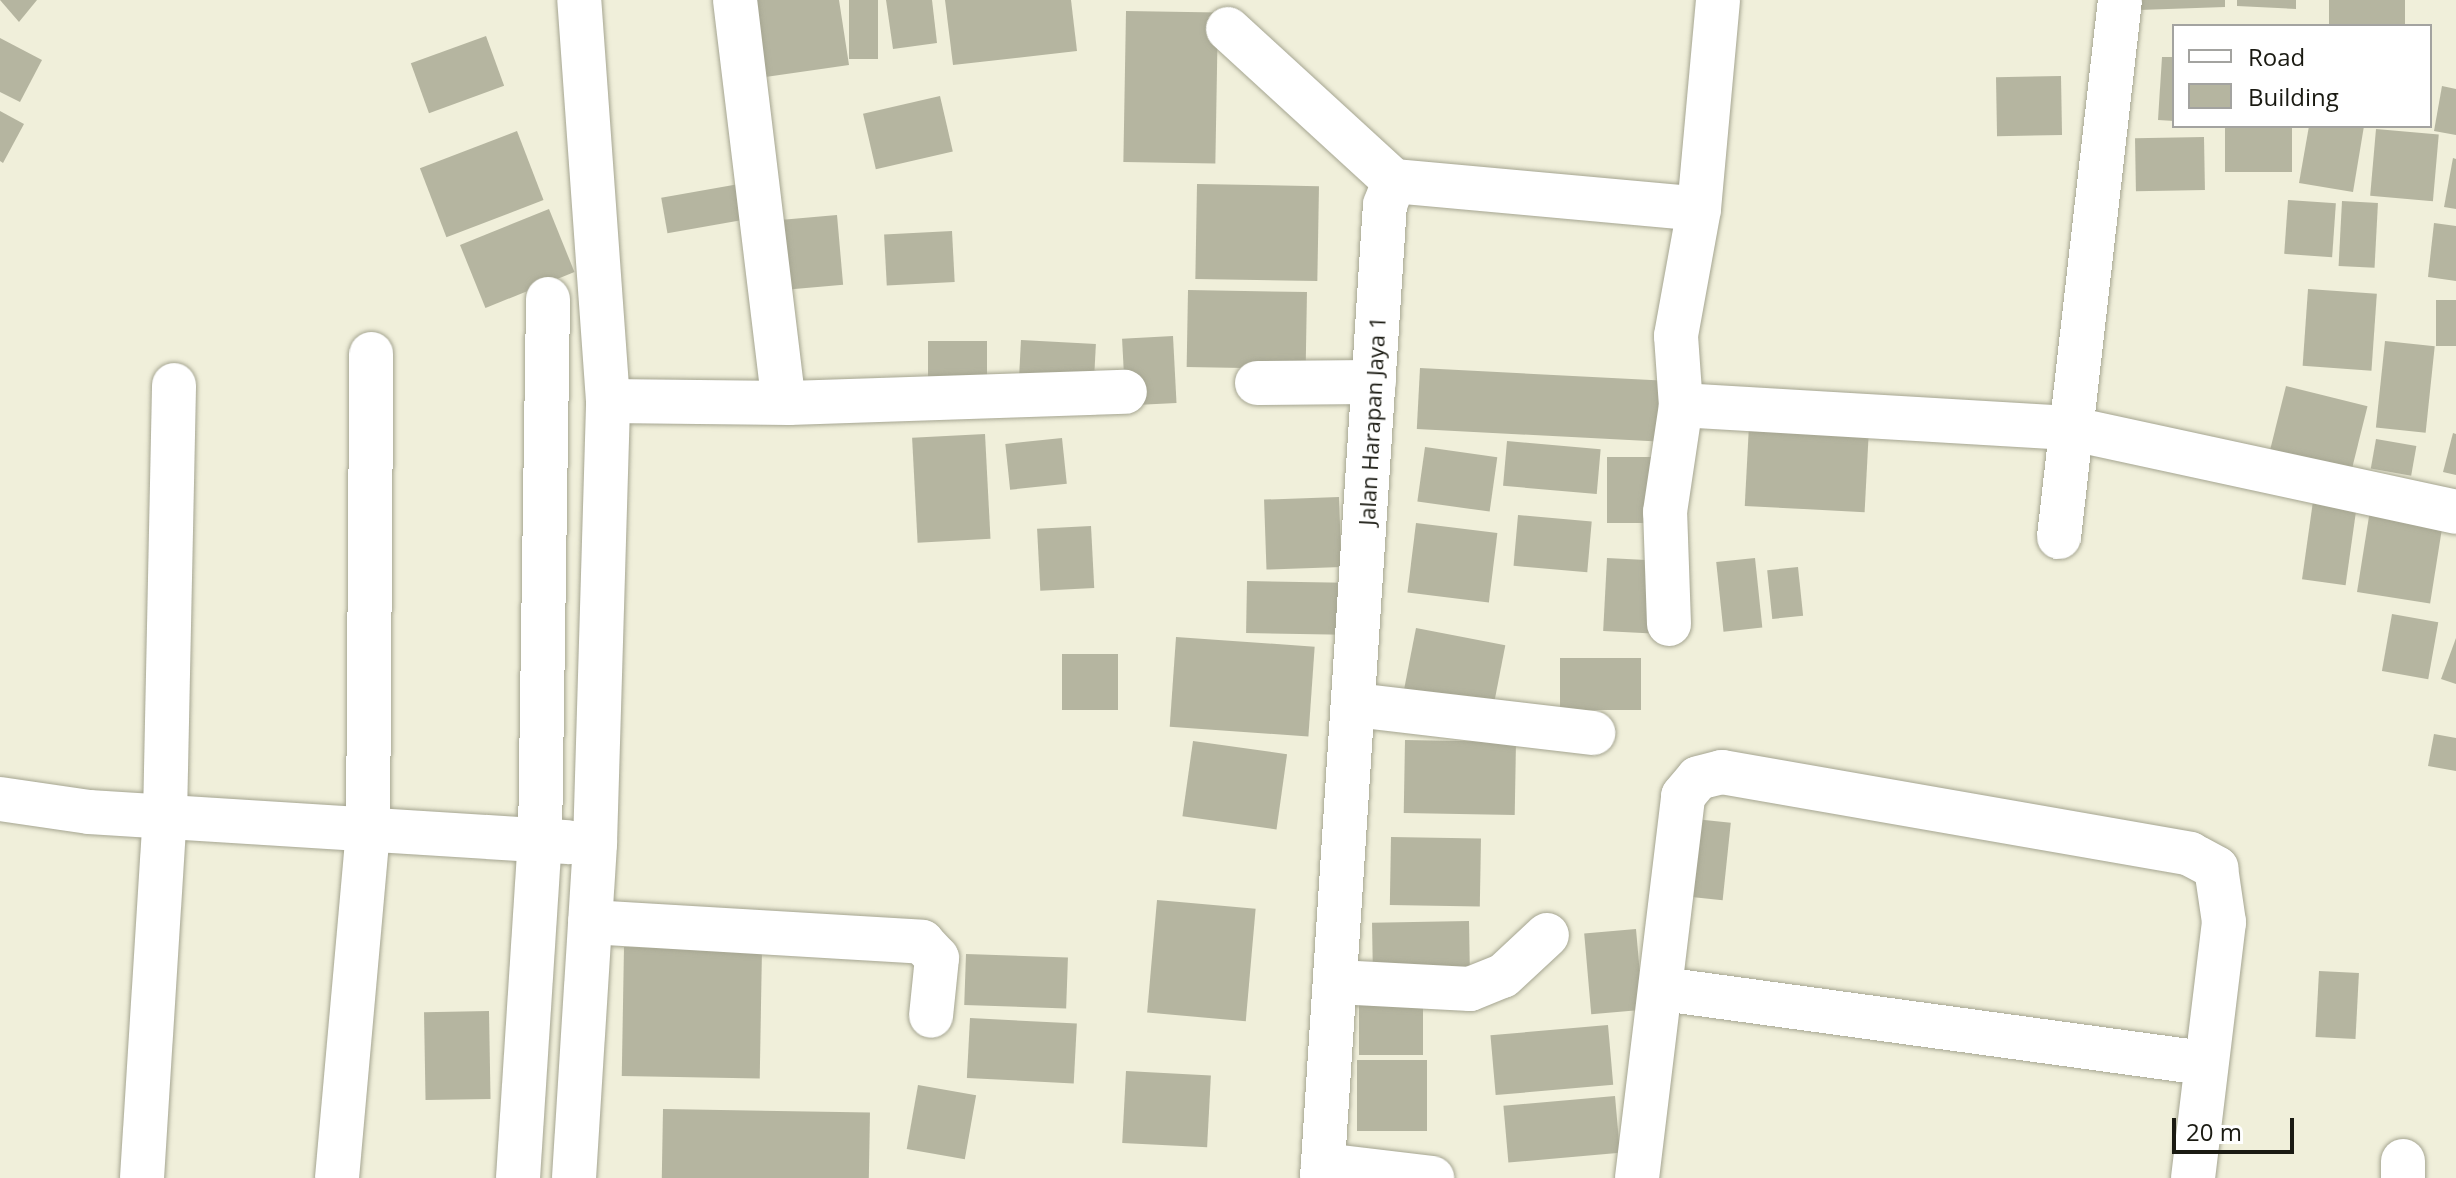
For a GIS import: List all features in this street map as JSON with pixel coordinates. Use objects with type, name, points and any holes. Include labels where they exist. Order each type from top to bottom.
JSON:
[{"type":"street","points":[[574,1178],[595,844],[608,401],[579,0]]},
{"type":"street","points":[[735,0],[789,403]]},
{"type":"street","points":[[1669,624],[1665,512],[1681,405],[1676,336],[1699,209],[1718,0]]},
{"type":"street","points":[[2059,537],[2068,428],[2120,0]]},
{"type":"street","points":[[1228,29],[1394,181],[1699,209]]},
{"type":"street","name":"Jalan Harapan Jaya 1","points":[[1323,1172],[1385,205],[1394,181]]},
{"type":"street","points":[[518,1178],[540,840],[548,299]]},
{"type":"street","points":[[337,1178],[368,829],[371,354]]},
{"type":"street","points":[[1257,383],[1374,382]]},
{"type":"street","points":[[142,1178],[165,817],[174,385]]},
{"type":"street","points":[[608,401],[789,403],[1125,392]]},
{"type":"street","points":[[1681,405],[2068,428],[2456,512]]},
{"type":"street","points":[[1355,705],[1593,733]]},
{"type":"street","points":[[1637,1178],[1663,989],[1683,796],[1698,778],[1722,772],[2190,854],[2216,868],[2224,922],[2203,1063],[2193,1178]]},
{"type":"street","points":[[0,799],[165,817],[595,844]]},
{"type":"street","points":[[590,922],[922,942],[937,958],[931,1016]]},
{"type":"street","points":[[1337,982],[1470,989],[1503,976],[1547,935]]},
{"type":"street","points":[[1663,989],[2203,1063]]},
{"type":"street","points":[[1323,1172],[1432,1178]]},
{"type":"building","points":[[0,0],[37,0],[19,22]]},
{"type":"building","points":[[747,0],[839,0],[849,65],[758,78]]},
{"type":"building","points":[[849,0],[878,0],[878,59],[849,59]]},
{"type":"building","points":[[886,0],[932,0],[937,43],[893,49]]},
{"type":"building","points":[[945,0],[1071,0],[1077,51],[953,65]]},
{"type":"building","points":[[2138,0],[2225,0],[2225,7],[2139,10]]},
{"type":"building","points":[[2237,0],[2296,0],[2296,9],[2237,6]]},
{"type":"building","points":[[2329,0],[2405,0],[2405,24],[2329,24]]},
{"type":"building","points":[[1126,11],[1218,13],[1215,164],[1123,162]]},
{"type":"building","points":[[486,36],[504,86],[429,113],[411,63]]},
{"type":"building","points":[[0,38],[42,60],[20,102],[0,92]]},
{"type":"building","points":[[2162,57],[2172,57],[2172,121],[2158,120]]},
{"type":"building","points":[[2061,76],[2062,135],[1997,136],[1996,77]]},
{"type":"building","points":[[2442,86],[2456,89],[2456,135],[2434,131]]},
{"type":"building","points":[[940,96],[953,152],[876,169],[863,114]]},
{"type":"building","points":[[0,111],[24,124],[3,163],[0,161]]},
{"type":"building","points":[[2225,128],[2292,128],[2292,172],[2225,172]]},
{"type":"building","points":[[2309,128],[2364,128],[2353,192],[2299,183]]},
{"type":"building","points":[[2376,129],[2439,134],[2433,201],[2370,196]]},
{"type":"building","points":[[517,131],[544,200],[446,237],[420,168]]},
{"type":"building","points":[[2204,137],[2205,190],[2136,191],[2135,138]]},
{"type":"building","points":[[2453,158],[2456,159],[2456,209],[2444,207]]},
{"type":"building","points":[[739,184],[745,219],[667,233],[661,198]]},
{"type":"building","points":[[1197,184],[1319,186],[1317,281],[1195,279]]},
{"type":"building","points":[[2288,200],[2336,203],[2332,257],[2284,254]]},
{"type":"building","points":[[2342,201],[2378,203],[2375,268],[2339,266]]},
{"type":"building","points":[[549,209],[574,272],[485,308],[460,245]]},
{"type":"building","points":[[837,215],[843,285],[780,290],[774,220]]},
{"type":"building","points":[[2434,223],[2456,226],[2456,281],[2428,277]]},
{"type":"building","points":[[952,231],[955,282],[887,285],[884,235]]},
{"type":"building","points":[[2308,289],[2377,294],[2371,371],[2303,366]]},
{"type":"building","points":[[1188,290],[1307,292],[1306,369],[1187,367]]},
{"type":"building","points":[[2436,300],[2456,300],[2456,346],[2436,346]]},
{"type":"building","points":[[1173,336],[1177,403],[1126,406],[1122,339]]},
{"type":"building","points":[[1021,340],[1096,344],[1094,383],[1019,379]]},
{"type":"building","points":[[928,341],[987,341],[987,387],[928,387]]},
{"type":"building","points":[[2385,341],[2435,346],[2426,433],[2376,428]]},
{"type":"building","points":[[1420,368],[1666,381],[1662,442],[1417,429]]},
{"type":"building","points":[[2286,386],[2368,406],[2351,472],[2270,452]]},
{"type":"building","points":[[1749,425],[1869,431],[1865,512],[1745,506]]},
{"type":"building","points":[[2453,433],[2456,434],[2456,475],[2443,472]]},
{"type":"building","points":[[985,434],[990,539],[918,543],[912,438]]},
{"type":"building","points":[[1062,438],[1067,484],[1010,490],[1005,444]]},
{"type":"building","points":[[2376,439],[2416,446],[2411,476],[2371,469]]},
{"type":"building","points":[[1507,441],[1601,449],[1597,494],[1503,486]]},
{"type":"building","points":[[1425,447],[1497,457],[1490,512],[1417,501]]},
{"type":"building","points":[[1607,457],[1656,457],[1656,523],[1607,523]]},
{"type":"building","points":[[2314,494],[2358,500],[2346,585],[2302,579]]},
{"type":"building","points":[[1339,497],[1341,567],[1266,570],[1264,500]]},
{"type":"building","points":[[2370,510],[2443,522],[2430,604],[2357,592]]},
{"type":"building","points":[[1518,515],[1592,521],[1587,572],[1514,566]]},
{"type":"building","points":[[1416,523],[1497,533],[1489,602],[1407,592]]},
{"type":"building","points":[[1091,526],[1094,588],[1040,591],[1037,529]]},
{"type":"building","points":[[1607,558],[1661,561],[1657,634],[1603,631]]},
{"type":"building","points":[[1755,558],[1762,628],[1724,632],[1716,562]]},
{"type":"building","points":[[1798,567],[1803,616],[1772,619],[1767,570]]},
{"type":"building","points":[[1247,581],[1345,583],[1344,635],[1246,633]]},
{"type":"building","points":[[2392,614],[2438,622],[2428,679],[2382,671]]},
{"type":"building","points":[[1416,628],[1505,645],[1491,717],[1402,700]]},
{"type":"building","points":[[1176,637],[1315,647],[1308,736],[1170,727]]},
{"type":"building","points":[[2456,638],[2456,684],[2441,679]]},
{"type":"building","points":[[1062,654],[1118,654],[1118,710],[1062,710]]},
{"type":"building","points":[[1560,658],[1641,658],[1641,710],[1560,710]]},
{"type":"building","points":[[2434,734],[2456,738],[2456,771],[2428,766]]},
{"type":"building","points":[[1405,740],[1516,742],[1515,815],[1404,813]]},
{"type":"building","points":[[1193,741],[1287,754],[1276,829],[1182,816]]},
{"type":"building","points":[[1695,819],[1731,823],[1723,900],[1687,897]]},
{"type":"building","points":[[1391,837],[1481,839],[1480,907],[1390,905]]},
{"type":"building","points":[[1157,900],[1256,909],[1246,1021],[1147,1013]]},
{"type":"building","points":[[1469,921],[1470,982],[1373,984],[1372,923]]},
{"type":"building","points":[[1636,929],[1643,1010],[1591,1014],[1584,934]]},
{"type":"building","points":[[624,947],[762,949],[760,1078],[622,1076]]},
{"type":"building","points":[[966,954],[1068,958],[1066,1009],[964,1005]]},
{"type":"building","points":[[2319,971],[2359,973],[2355,1039],[2316,1037]]},
{"type":"building","points":[[1359,997],[1423,997],[1423,1055],[1359,1055]]},
{"type":"building","points":[[489,1011],[491,1099],[426,1100],[424,1012]]},
{"type":"building","points":[[970,1018],[1077,1024],[1074,1084],[967,1078]]},
{"type":"building","points":[[1608,1025],[1613,1085],[1496,1095],[1490,1035]]},
{"type":"building","points":[[1357,1060],[1427,1060],[1427,1131],[1357,1131]]},
{"type":"building","points":[[1126,1071],[1211,1075],[1207,1147],[1122,1143]]},
{"type":"building","points":[[918,1085],[976,1095],[965,1159],[907,1149]]},
{"type":"building","points":[[1615,1096],[1620,1153],[1508,1163],[1503,1106]]},
{"type":"building","points":[[663,1109],[870,1113],[869,1178],[662,1178]]}]
